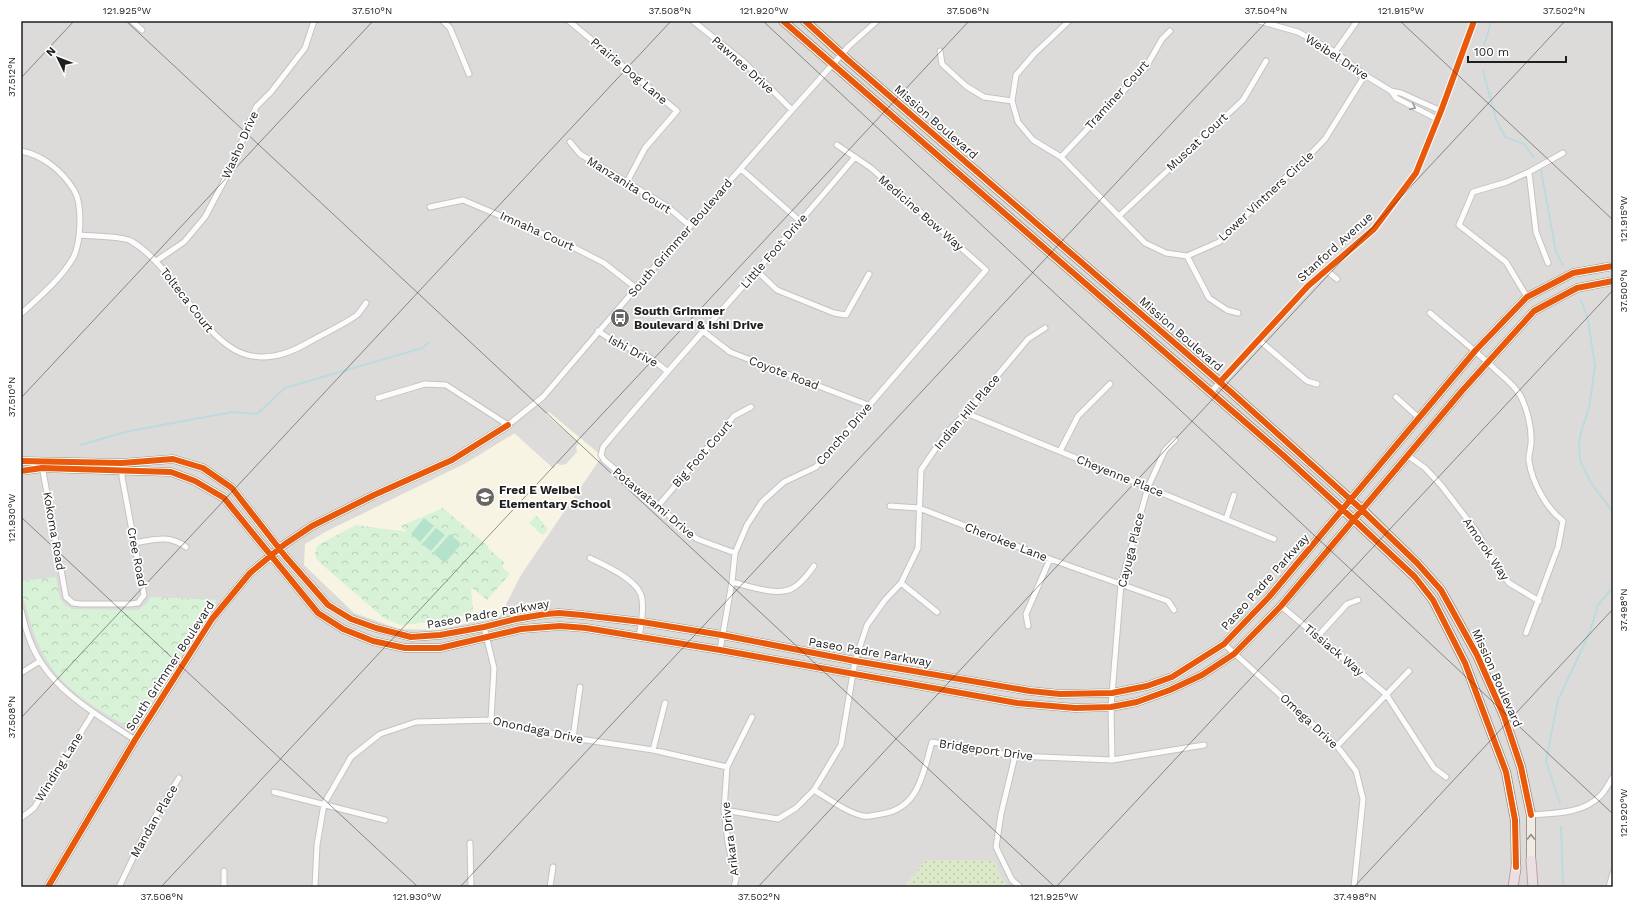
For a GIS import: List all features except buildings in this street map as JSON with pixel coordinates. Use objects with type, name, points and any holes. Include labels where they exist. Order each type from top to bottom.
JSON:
[{"type":"highway","points":[[1531,860],[1532,887]]},
{"type":"highway","points":[[1515,887],[1516,866]]},
{"type":"main road","name":"Mission Boulevard","points":[[784,21],[1343,509],[1415,577],[1433,600],[1465,663],[1506,772],[1515,820],[1516,866]]},
{"type":"main road","name":"Mission Boulevard","points":[[806,21],[842,55],[1220,382],[1362,509],[1417,562],[1441,590],[1477,654],[1504,716],[1521,767],[1531,815],[1531,860]]},
{"type":"main road","name":"Paseo Padre Parkway","points":[[21,471],[42,465],[122,463],[173,459],[203,468],[232,488],[279,549],[328,605],[351,619],[376,628],[411,637],[440,635],[484,627],[516,619],[559,613],[642,622],[722,635],[855,661],[1030,691],[1060,694],[1112,692],[1147,686],[1172,677],[1224,644],[1269,596],[1475,351],[1527,297],[1573,273],[1613,266]]},
{"type":"main road","name":"Paseo Padre Parkway","points":[[21,461],[42,465],[122,471],[170,472],[195,481],[224,498],[318,613],[344,629],[374,641],[405,648],[440,648],[521,629],[560,626],[586,628],[720,650],[1017,703],[1074,708],[1111,708],[1137,702],[1170,690],[1202,675],[1234,654],[1281,606],[1407,455],[1487,362],[1534,311],[1577,288],[1613,280]]},
{"type":"main road","name":"South Grimmer Boulevard","points":[[48,887],[135,740],[212,619],[239,586],[270,556],[318,522],[452,460],[508,425]]},
{"type":"street","points":[[132,21],[142,30]]},
{"type":"street","name":"Washo Drive","points":[[156,261],[184,242],[205,217],[230,170],[256,107],[272,91],[305,48],[314,21]]},
{"type":"street","points":[[443,21],[450,28],[469,74]]},
{"type":"street","name":"Prairie Dog Lane","points":[[569,21],[677,112],[645,148],[627,182]]},
{"type":"street","name":"Pawnee Drive","points":[[693,21],[744,62],[792,110]]},
{"type":"street","name":"South Grimmer Boulevard","points":[[508,425],[543,397],[598,331],[792,110],[849,46],[877,21]]},
{"type":"street","points":[[1069,21],[1034,54],[1016,75],[1012,100],[1018,122],[1032,140],[1061,157],[1145,243],[1166,253],[1187,256],[1209,298],[1226,310],[1238,313]]},
{"type":"street","name":"Weibel Drive","points":[[1259,21],[1298,32],[1335,52],[1365,75],[1391,91],[1401,93],[1441,111]]},
{"type":"street","points":[[1335,52],[1357,21]]},
{"type":"street","name":"Stanford Avenue","points":[[1210,393],[1308,286],[1374,229],[1416,173],[1438,119],[1474,21]]},
{"type":"street","name":"Traminer Court","points":[[1061,157],[1146,67],[1162,39],[1170,31]]},
{"type":"street","points":[[940,51],[942,64],[966,86],[984,97],[1012,100]]},
{"type":"street","name":"Muscat Court","points":[[1119,216],[1243,100],[1266,61]]},
{"type":"street","name":"Lower Vintners Circle","points":[[1187,256],[1219,242],[1276,186],[1300,165],[1325,139],[1365,75]]},
{"type":"street","name":"Weibel Drive","points":[[1391,91],[1396,98],[1438,119]]},
{"type":"street","name":"Manzanita Court","points":[[570,142],[580,154],[668,207],[690,226]]},
{"type":"street","name":"Medicine Bow Way","points":[[837,144],[870,168],[986,270]]},
{"type":"street","points":[[21,151],[28,152],[41,158],[56,168],[75,191],[79,211],[80,235],[74,257],[64,272],[21,314]]},
{"type":"street","points":[[1527,297],[1506,262],[1459,225],[1473,192],[1507,182],[1529,172],[1563,153]]},
{"type":"street","name":"Little Foot Drive","points":[[601,455],[603,447],[667,371],[704,332],[855,158]]},
{"type":"street","points":[[741,169],[801,222]]},
{"type":"street","points":[[1529,172],[1536,232],[1548,263]]},
{"type":"street","name":"Imnaha Court","points":[[430,207],[463,200],[567,244],[604,263],[636,288]]},
{"type":"street","name":"Tolteca Court","points":[[80,235],[130,240],[156,261],[216,336],[238,352],[254,356],[272,357],[296,350],[358,314],[366,303]]},
{"type":"street","name":"Concho Drive","points":[[720,650],[732,582],[735,552],[747,525],[762,502],[784,482],[816,467],[986,270]]},
{"type":"street","points":[[1326,270],[1337,279]]},
{"type":"street","points":[[757,271],[777,290],[834,313],[846,314],[869,274]]},
{"type":"street","points":[[1430,313],[1508,380],[1520,394],[1529,423],[1532,442],[1528,459],[1532,473],[1544,501],[1558,517],[1563,520],[1558,547],[1526,633]]},
{"type":"street","name":"Indian Hill Place","points":[[724,810],[778,819],[796,808],[814,790],[842,745],[852,674],[867,625],[885,600],[901,583],[918,548],[921,470],[944,436],[966,413],[1028,339],[1045,328]]},
{"type":"street","name":"Ishi Drive","points":[[598,331],[613,341],[649,357],[667,371]]},
{"type":"street","name":"Coyote Road","points":[[704,332],[730,352],[868,405]]},
{"type":"street","points":[[1259,340],[1307,381],[1317,384]]},
{"type":"street","points":[[378,398],[425,384],[446,385],[508,425]]},
{"type":"street","points":[[1060,451],[1078,416],[1110,384]]},
{"type":"street","points":[[1396,397],[1419,418]]},
{"type":"street","name":"Big Foot Court","points":[[658,506],[734,416],[751,407]]},
{"type":"street","name":"Cheyenne Place","points":[[966,413],[1274,539]]},
{"type":"street","name":"Cayuga Place","points":[[1112,760],[1111,708],[1121,584],[1148,487],[1165,450],[1175,440]]},
{"type":"street","name":"Potawatami Drive","points":[[601,455],[604,460],[697,539],[735,552]]},
{"type":"street","name":"Amorok Way","points":[[1407,455],[1425,468],[1441,484],[1478,532],[1493,562],[1509,583],[1539,601]]},
{"type":"street","name":"Cree Road","points":[[69,600],[80,604],[131,604],[138,603],[144,596],[122,478],[122,463]]},
{"type":"street","name":"Kokoma Road","points":[[42,465],[65,591],[69,600]]},
{"type":"street","points":[[1226,519],[1234,495]]},
{"type":"street","name":"Cherokee Lane","points":[[890,506],[920,508],[1050,559],[1168,602],[1174,610]]},
{"type":"street","points":[[134,543],[164,538],[178,541],[186,546]]},
{"type":"street","points":[[590,558],[635,584],[642,598],[642,622],[639,637]]},
{"type":"street","points":[[1028,626],[1026,614],[1050,559]]},
{"type":"street","points":[[732,582],[781,592],[798,584],[814,566]]},
{"type":"street","points":[[901,583],[938,612]]},
{"type":"street","points":[[1318,636],[1347,604],[1358,600]]},
{"type":"street","name":"Tissiack Way","points":[[1281,606],[1386,694],[1434,768],[1446,777]]},
{"type":"street","points":[[21,610],[23,623],[40,661],[66,692],[93,713],[135,740]]},
{"type":"street","points":[[484,627],[494,668],[491,720]]},
{"type":"street","name":"Omega Drive","points":[[1224,644],[1337,746],[1356,771],[1363,799],[1354,887]]},
{"type":"street","points":[[21,673],[40,661]]},
{"type":"street","points":[[1337,746],[1409,671]]},
{"type":"street","points":[[573,738],[580,687]]},
{"type":"street","points":[[653,750],[665,703]]},
{"type":"street","name":"Winding Lane","points":[[21,818],[34,808],[93,713]]},
{"type":"street","points":[[727,767],[752,717]]},
{"type":"street","name":"Onondaga Drive","points":[[316,887],[317,845],[324,804],[350,757],[380,734],[416,722],[491,720],[573,738],[653,750],[727,767]]},
{"type":"street","name":"Bridgeport Drive","points":[[814,790],[847,809],[864,816],[890,812],[909,802],[921,781],[932,742],[1016,756],[1112,760],[1204,745]]},
{"type":"street","points":[[1016,756],[1001,814],[996,847],[1012,880],[1020,887]]},
{"type":"street","name":"Arikara Drive","points":[[727,767],[724,810],[728,843],[736,879],[734,887]]},
{"type":"street","name":"Mandan Place","points":[[119,887],[146,831],[179,778]]},
{"type":"street","points":[[1531,815],[1567,812],[1584,807],[1599,797],[1613,778]]},
{"type":"street","points":[[274,792],[385,820]]},
{"type":"street","points":[[470,843],[471,887]]},
{"type":"street","points":[[550,887],[553,868]]},
{"type":"street","points":[[224,871],[224,887]]},
{"type":"street","points":[[1609,887],[1613,873]]},
{"type":"shaded area","points":[[21,21],[1613,21],[1613,887],[1008,887],[1000,877],[994,861],[926,860],[904,887],[21,887]]},
{"type":"shaded area","points":[[542,411],[579,443],[576,447],[577,452],[566,464],[561,465],[555,463],[554,469],[514,433]]},
{"type":"shaded area","name":"Fred E Weibel Elementary School","points":[[549,412],[602,456],[521,575],[500,616],[438,630],[399,629],[354,613],[304,565],[305,544],[325,532],[466,463]]},
{"type":"green space","points":[[443,508],[489,547],[488,548],[505,563],[502,567],[510,574],[487,600],[471,587],[473,612],[450,620],[401,625],[385,619],[318,561],[315,556],[316,548],[320,544],[356,525],[407,532],[401,526]]},
{"type":"green space","points":[[536,516],[548,529],[543,535],[529,523]]},
{"type":"green space","points":[[424,518],[434,526],[420,542],[411,534]]},
{"type":"green space","points":[[436,528],[445,535],[431,551],[422,544]]},
{"type":"green space","points":[[450,534],[461,544],[445,563],[433,553]]},
{"type":"green space","points":[[21,569],[23,581],[56,577],[58,592],[61,600],[73,609],[138,610],[147,603],[149,598],[153,597],[217,600],[199,626],[140,723],[136,727],[130,728],[87,702],[63,681],[53,669],[36,639],[23,598],[21,600]]},
{"type":"green space","points":[[926,860],[994,861],[1000,877],[1008,887],[904,887]]},
{"type":"waterway","points":[[1480,56],[1491,21]]},
{"type":"waterway","points":[[1483,71],[1496,119],[1505,137],[1524,144],[1534,158]]},
{"type":"waterway","points":[[1541,170],[1556,252],[1563,265]]},
{"type":"waterway","points":[[1581,300],[1588,320],[1595,366],[1589,408],[1581,432],[1579,445],[1580,460],[1591,483],[1613,512]]},
{"type":"waterway","points":[[80,445],[125,432],[232,412],[257,414],[285,388],[422,348],[428,343]]},
{"type":"waterway","points":[[1560,803],[1546,761],[1558,700],[1589,634],[1598,605],[1613,587]]},
{"type":"waterway","points":[[1561,827],[1563,887]]},
{"type":"cycle path","points":[[783,21],[1283,455],[1415,577],[1433,600],[1465,663],[1506,772],[1515,820],[1516,867]]},
{"type":"cycle path","points":[[805,21],[849,61],[1230,391],[1361,509],[1417,563],[1441,590],[1477,655],[1504,716],[1521,767],[1531,815]]},
{"type":"cycle path","points":[[1220,382],[1308,286],[1374,229],[1416,173],[1441,111],[1474,21]]},
{"type":"cycle path","points":[[21,461],[122,463],[173,459],[203,468],[232,488],[285,556],[328,605],[351,619],[376,628],[411,637],[440,635],[484,627],[516,619],[559,613],[642,622],[722,635],[855,661],[1030,691],[1060,694],[1112,693],[1147,686],[1172,677],[1224,644],[1269,597],[1475,351],[1527,297],[1573,273],[1613,266]]},
{"type":"cycle path","points":[[21,471],[42,468],[171,472],[195,481],[224,498],[318,613],[343,629],[373,641],[405,648],[440,648],[521,629],[560,626],[586,628],[720,650],[1017,703],[1075,708],[1111,707],[1137,702],[1170,690],[1202,675],[1234,654],[1281,606],[1461,392],[1534,311],[1577,288],[1613,281]]},
{"type":"cycle path","points":[[48,887],[135,740],[212,619],[250,573],[285,544],[312,526],[374,495],[452,460],[508,425]]},
{"type":"place","name":"South Grimmer Boulevard & Ishi Drive","points":[[620,318]]},
{"type":"place","name":"Fred E Weibel Elementary School","points":[[485,497]]}]
